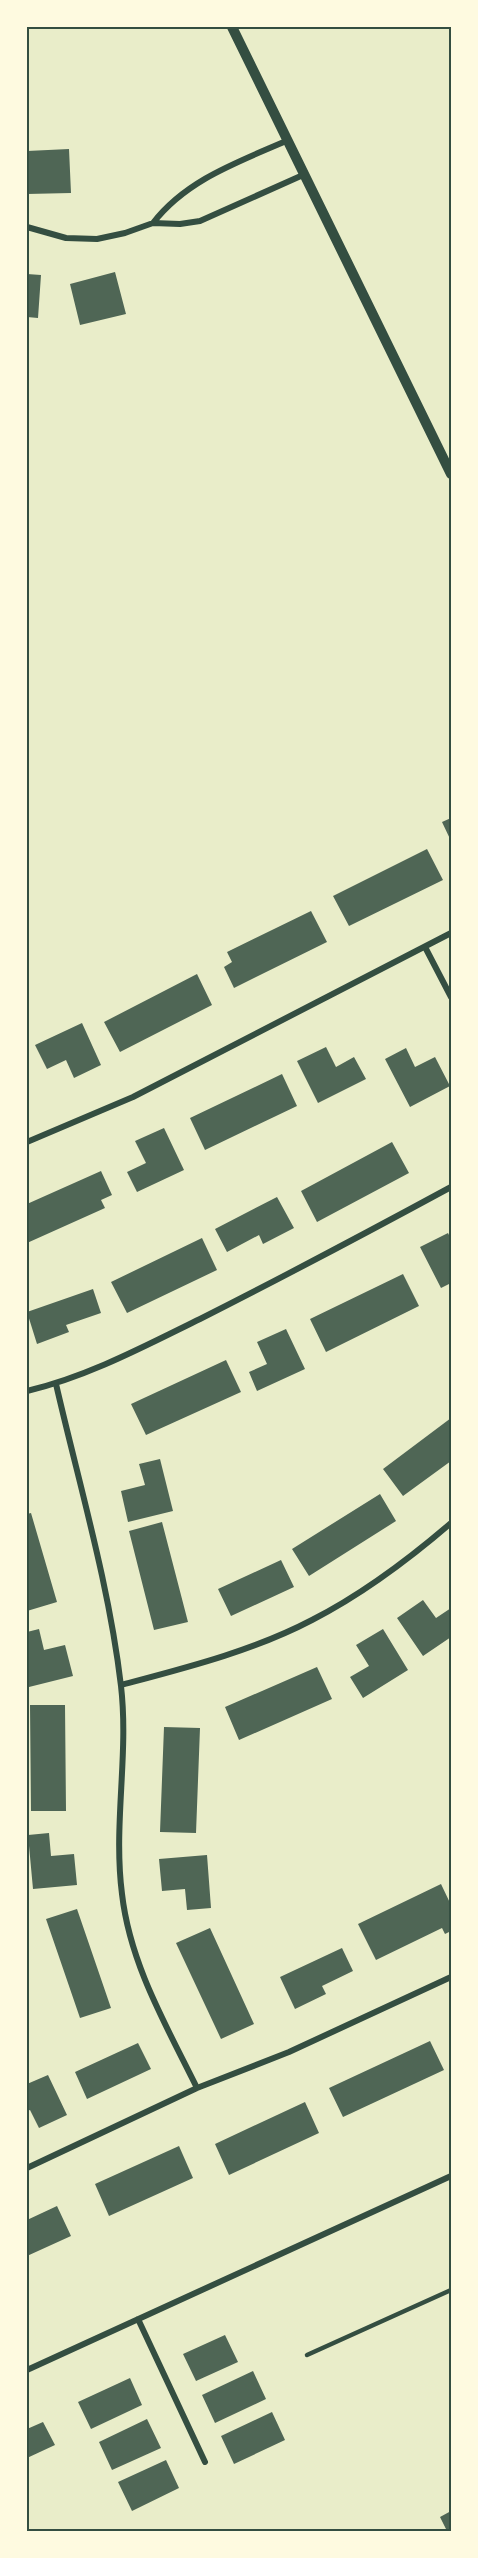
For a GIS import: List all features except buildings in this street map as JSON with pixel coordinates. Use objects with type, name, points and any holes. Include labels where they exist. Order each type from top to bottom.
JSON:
[{"type":"street","points":[[232,27],[451,474]]},
{"type":"street","points":[[153,222],[165,207],[205,177],[286,141]]},
{"type":"street","points":[[27,227],[66,238],[98,239],[125,233],[153,222],[180,224],[200,220],[303,175]]},
{"type":"street","points":[[27,1143],[133,1097],[451,933]]},
{"type":"street","points":[[425,947],[451,997]]},
{"type":"street","points":[[27,1391],[56,1384],[161,1338],[315,1261],[451,1187]]},
{"type":"street","points":[[56,1384],[102,1579],[121,1685],[125,1726],[120,1852],[122,1893],[128,1933],[145,1983],[197,2088]]},
{"type":"street","points":[[121,1685],[212,1661],[312,1621],[405,1563],[451,1523]]},
{"type":"street","points":[[27,2168],[197,2088],[289,2052],[451,1977]]},
{"type":"street","points":[[27,2370],[451,2176]]},
{"type":"street","points":[[138,2319],[205,2462]]},
{"type":"lane","points":[[307,2355],[451,2290]]}]
